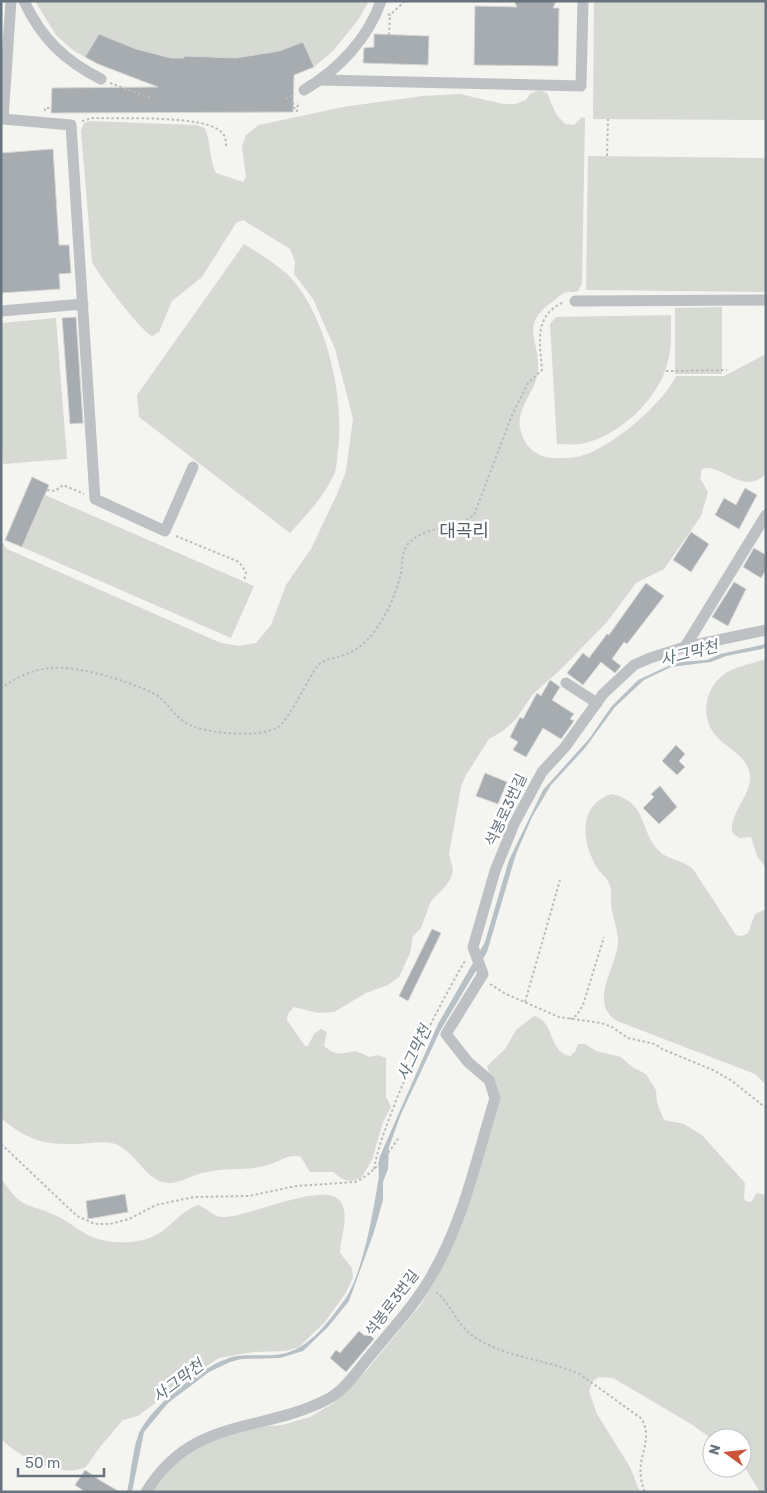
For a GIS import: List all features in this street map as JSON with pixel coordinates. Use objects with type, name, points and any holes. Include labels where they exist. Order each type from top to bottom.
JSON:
[{"type":"street","points":[[11,1],[2,119],[71,125],[95,499],[165,531],[193,467]]},
{"type":"street","points":[[24,1],[49,43],[69,61],[101,79]]},
{"type":"street","points":[[321,80],[581,86],[583,1]]},
{"type":"street","points":[[304,90],[321,80],[357,45],[380,5]]},
{"type":"street","points":[[575,301],[766,300]]},
{"type":"street","points":[[1,311],[82,304]]},
{"type":"street","points":[[685,647],[766,515]]},
{"type":"street","name":"석봉로3번길","points":[[473,947],[495,871],[518,816],[542,772],[566,748],[597,703],[618,679],[634,665],[650,658],[685,647],[766,630]]},
{"type":"street","points":[[566,683],[597,703]]},
{"type":"street","points":[[473,947],[483,974]]},
{"type":"street","name":"석봉로3번길","points":[[146,1492],[160,1471],[196,1442],[211,1434],[300,1410],[337,1393],[396,1325],[426,1284],[458,1222],[495,1098],[489,1080],[468,1062],[446,1034],[483,974]]},
{"type":"path","points":[[389,35],[390,15],[405,1]]},
{"type":"path","points":[[380,5],[390,15]]},
{"type":"path","points":[[101,79],[153,99]]},
{"type":"path","points":[[293,102],[295,111],[297,111],[298,102]]},
{"type":"path","points":[[50,111],[45,111],[45,108],[52,108]]},
{"type":"path","points":[[71,125],[93,118],[198,122],[220,130],[226,140],[226,147]]},
{"type":"path","points":[[607,156],[608,119]]},
{"type":"path","points":[[1,689],[26,674],[50,668],[74,670],[101,676],[153,693],[166,701],[174,714],[184,723],[200,729],[242,734],[266,732],[280,727],[317,666],[325,659],[355,651],[367,641],[376,629],[388,611],[401,574],[404,550],[411,541],[425,532],[462,523],[474,515],[512,415],[528,383],[542,370],[539,330],[543,321],[563,303],[575,301]]},
{"type":"path","points":[[666,371],[727,370]]},
{"type":"path","points":[[47,490],[55,491],[63,485],[95,499]]},
{"type":"path","points":[[165,531],[239,562],[246,572],[244,581]]},
{"type":"path","points":[[524,1002],[560,880]]},
{"type":"path","points":[[568,1019],[577,1015],[583,1006],[604,937]]},
{"type":"path","points":[[374,1169],[390,1118],[416,1055],[438,1008],[473,947]]},
{"type":"path","points":[[483,974],[493,987],[524,1002],[568,1019],[601,1023],[612,1027],[628,1038],[655,1044],[662,1049],[713,1070],[732,1081],[766,1108]]},
{"type":"path","points":[[1,1144],[77,1216],[95,1224],[110,1224],[129,1219],[156,1205],[194,1196],[249,1196],[296,1186],[355,1182],[374,1169],[391,1150],[399,1137]]},
{"type":"path","points":[[426,1284],[439,1294],[459,1323],[472,1336],[507,1354],[571,1370],[581,1375],[642,1419],[647,1429],[647,1438],[639,1473],[645,1492]]},
{"type":"shaded area","points":[[35,1],[369,1],[358,20],[333,51],[314,67],[288,77],[149,81],[98,64],[74,51],[56,35]]},
{"type":"shaded area","points":[[594,1],[766,1],[766,120],[593,119]]},
{"type":"shaded area","points":[[539,90],[547,93],[556,114],[565,124],[574,125],[582,117],[585,118],[582,284],[578,291],[566,292],[561,295],[536,318],[533,333],[538,359],[537,377],[521,413],[520,421],[520,428],[525,441],[533,451],[544,457],[572,458],[581,456],[621,435],[648,412],[676,376],[724,376],[766,354],[766,474],[757,480],[749,482],[732,478],[717,470],[702,469],[700,478],[708,492],[701,516],[664,569],[636,583],[607,622],[558,672],[533,694],[516,719],[503,731],[489,739],[466,775],[461,787],[449,854],[453,870],[451,878],[431,901],[421,928],[413,936],[410,953],[399,977],[388,985],[366,993],[334,1012],[318,1013],[294,1007],[288,1014],[287,1020],[305,1046],[308,1046],[314,1034],[321,1029],[327,1032],[324,1046],[335,1053],[355,1051],[370,1057],[377,1055],[386,1058],[386,1097],[391,1107],[383,1122],[372,1160],[362,1177],[350,1181],[333,1172],[310,1172],[301,1157],[292,1156],[270,1165],[210,1171],[169,1183],[153,1178],[128,1152],[112,1143],[78,1144],[36,1140],[1,1118],[1,541],[7,549],[221,643],[239,646],[256,643],[271,625],[286,585],[311,549],[338,492],[346,471],[353,419],[335,349],[313,299],[294,274],[295,261],[290,249],[243,220],[236,223],[202,277],[172,301],[159,332],[152,336],[138,324],[92,262],[81,131],[84,123],[90,121],[196,125],[205,128],[216,173],[243,182],[246,177],[242,146],[246,135],[259,125],[343,107],[422,96],[460,94],[503,104],[515,104],[526,100],[530,94]]},
{"type":"shaded area","points":[[588,156],[766,158],[766,292],[586,290]]},
{"type":"shaded area","points":[[244,244],[288,275],[301,291],[313,311],[322,333],[330,357],[335,382],[339,429],[335,472],[321,497],[290,533],[139,417],[137,395]]},
{"type":"shaded area","points":[[722,307],[722,374],[675,374],[675,308]]},
{"type":"shaded area","points":[[671,315],[671,344],[668,361],[656,389],[647,402],[609,434],[580,444],[557,444],[550,324],[556,317]]},
{"type":"shaded area","points":[[56,318],[67,459],[3,464],[1,437],[1,323]]},
{"type":"shaded area","points":[[45,495],[254,586],[231,638],[22,547]]},
{"type":"shaded area","points":[[766,644],[766,647],[762,649],[726,656],[711,662],[671,667],[644,680],[615,707],[585,748],[551,785],[532,817],[516,854],[487,952],[440,1031],[401,1114],[389,1147],[388,1169],[383,1182],[383,1200],[374,1232],[349,1301],[328,1327],[303,1351],[280,1358],[241,1359],[230,1362],[209,1372],[168,1403],[144,1432],[132,1492],[127,1492],[138,1436],[153,1413],[178,1389],[207,1369],[232,1357],[274,1355],[285,1353],[305,1344],[322,1329],[350,1291],[361,1262],[370,1227],[379,1179],[380,1156],[438,1024],[485,942],[509,860],[543,790],[589,739],[611,707],[638,680],[677,662],[707,660],[720,654]]},
{"type":"shaded area","points":[[766,659],[766,868],[757,856],[751,837],[739,838],[732,832],[735,816],[747,792],[750,776],[743,759],[713,732],[709,724],[706,706],[711,689],[723,675],[738,667]]},
{"type":"shaded area","points":[[611,794],[623,798],[637,810],[648,835],[659,851],[693,869],[736,935],[742,936],[748,933],[755,914],[766,909],[766,1085],[755,1074],[617,1021],[608,1013],[604,1004],[604,993],[617,949],[618,939],[611,905],[610,886],[592,858],[588,847],[586,826],[592,807]]},
{"type":"shaded area","points":[[534,1016],[541,1019],[545,1024],[554,1043],[563,1053],[570,1056],[575,1052],[578,1044],[585,1044],[596,1051],[621,1057],[632,1067],[646,1074],[656,1090],[657,1103],[664,1120],[684,1124],[702,1135],[745,1183],[744,1198],[746,1201],[751,1202],[757,1193],[766,1195],[766,1492],[760,1492],[751,1478],[752,1428],[702,1428],[702,1432],[613,1378],[599,1377],[593,1381],[589,1391],[597,1414],[630,1467],[640,1492],[149,1492],[161,1473],[190,1450],[247,1428],[282,1425],[310,1417],[332,1404],[366,1371],[422,1303],[436,1279],[461,1223],[500,1098],[487,1066],[505,1049],[516,1030]]},
{"type":"shaded area","points":[[1,1178],[21,1202],[59,1217],[95,1238],[111,1242],[145,1240],[164,1230],[186,1211],[199,1205],[213,1214],[222,1217],[234,1216],[306,1197],[322,1195],[335,1197],[342,1204],[345,1216],[340,1253],[352,1268],[353,1278],[345,1294],[325,1322],[299,1347],[286,1351],[253,1352],[219,1358],[185,1380],[138,1416],[123,1420],[86,1467],[76,1470],[53,1468],[18,1453],[1,1439]]},
{"type":"building","points":[[514,1],[556,1],[553,8],[559,8],[558,66],[474,65],[475,6],[517,7]]},
{"type":"building","points":[[99,34],[136,49],[171,58],[184,58],[184,56],[236,58],[279,51],[303,42],[314,67],[294,75],[293,112],[51,113],[52,88],[158,87],[98,64],[85,57]]},
{"type":"building","points":[[374,34],[429,36],[428,65],[363,63],[364,48],[374,47]]},
{"type":"building","points":[[53,149],[59,245],[69,245],[71,273],[59,274],[60,289],[1,293],[1,153]]},
{"type":"building","points":[[76,317],[83,423],[70,424],[62,318]]},
{"type":"building","points":[[32,477],[49,485],[22,547],[5,540]]},
{"type":"building","points":[[745,488],[757,495],[739,529],[715,515],[724,498],[736,505]]},
{"type":"building","points":[[691,532],[709,544],[691,572],[673,560]]},
{"type":"building","points":[[754,548],[766,555],[766,570],[761,578],[743,567]]},
{"type":"building","points":[[734,582],[746,589],[728,626],[712,617]]},
{"type":"building","points":[[646,583],[664,596],[627,644],[624,642],[612,659],[621,666],[615,673],[601,662],[583,685],[567,673],[583,653],[589,658],[607,634],[609,635]]},
{"type":"building","points":[[550,680],[560,687],[552,700],[574,714],[570,719],[574,721],[561,739],[543,728],[526,757],[513,750],[518,742],[510,737],[520,717],[523,719],[537,693],[541,696]]},
{"type":"building","points":[[676,745],[685,754],[679,761],[685,767],[677,775],[662,761]]},
{"type":"building","points":[[485,773],[507,782],[498,804],[476,796]]},
{"type":"building","points":[[660,786],[677,807],[659,824],[643,808],[654,797],[651,794]]},
{"type":"building","points":[[432,929],[441,933],[408,1001],[399,996]]},
{"type":"building","points":[[125,1194],[128,1212],[88,1219],[86,1201]]},
{"type":"building","points":[[359,1331],[365,1336],[368,1333],[374,1339],[346,1372],[330,1358],[336,1350],[340,1353]]},
{"type":"building","points":[[85,1470],[120,1492],[85,1492],[75,1485]]},
{"type":"district","name":"대곡리","points":[[464,531]]},
{"type":"water label","name":"사그막천","points":[[689,653]]},
{"type":"water label","name":"사그막천","points":[[414,1053]]},
{"type":"water label","name":"사그막천","points":[[178,1381]]}]
